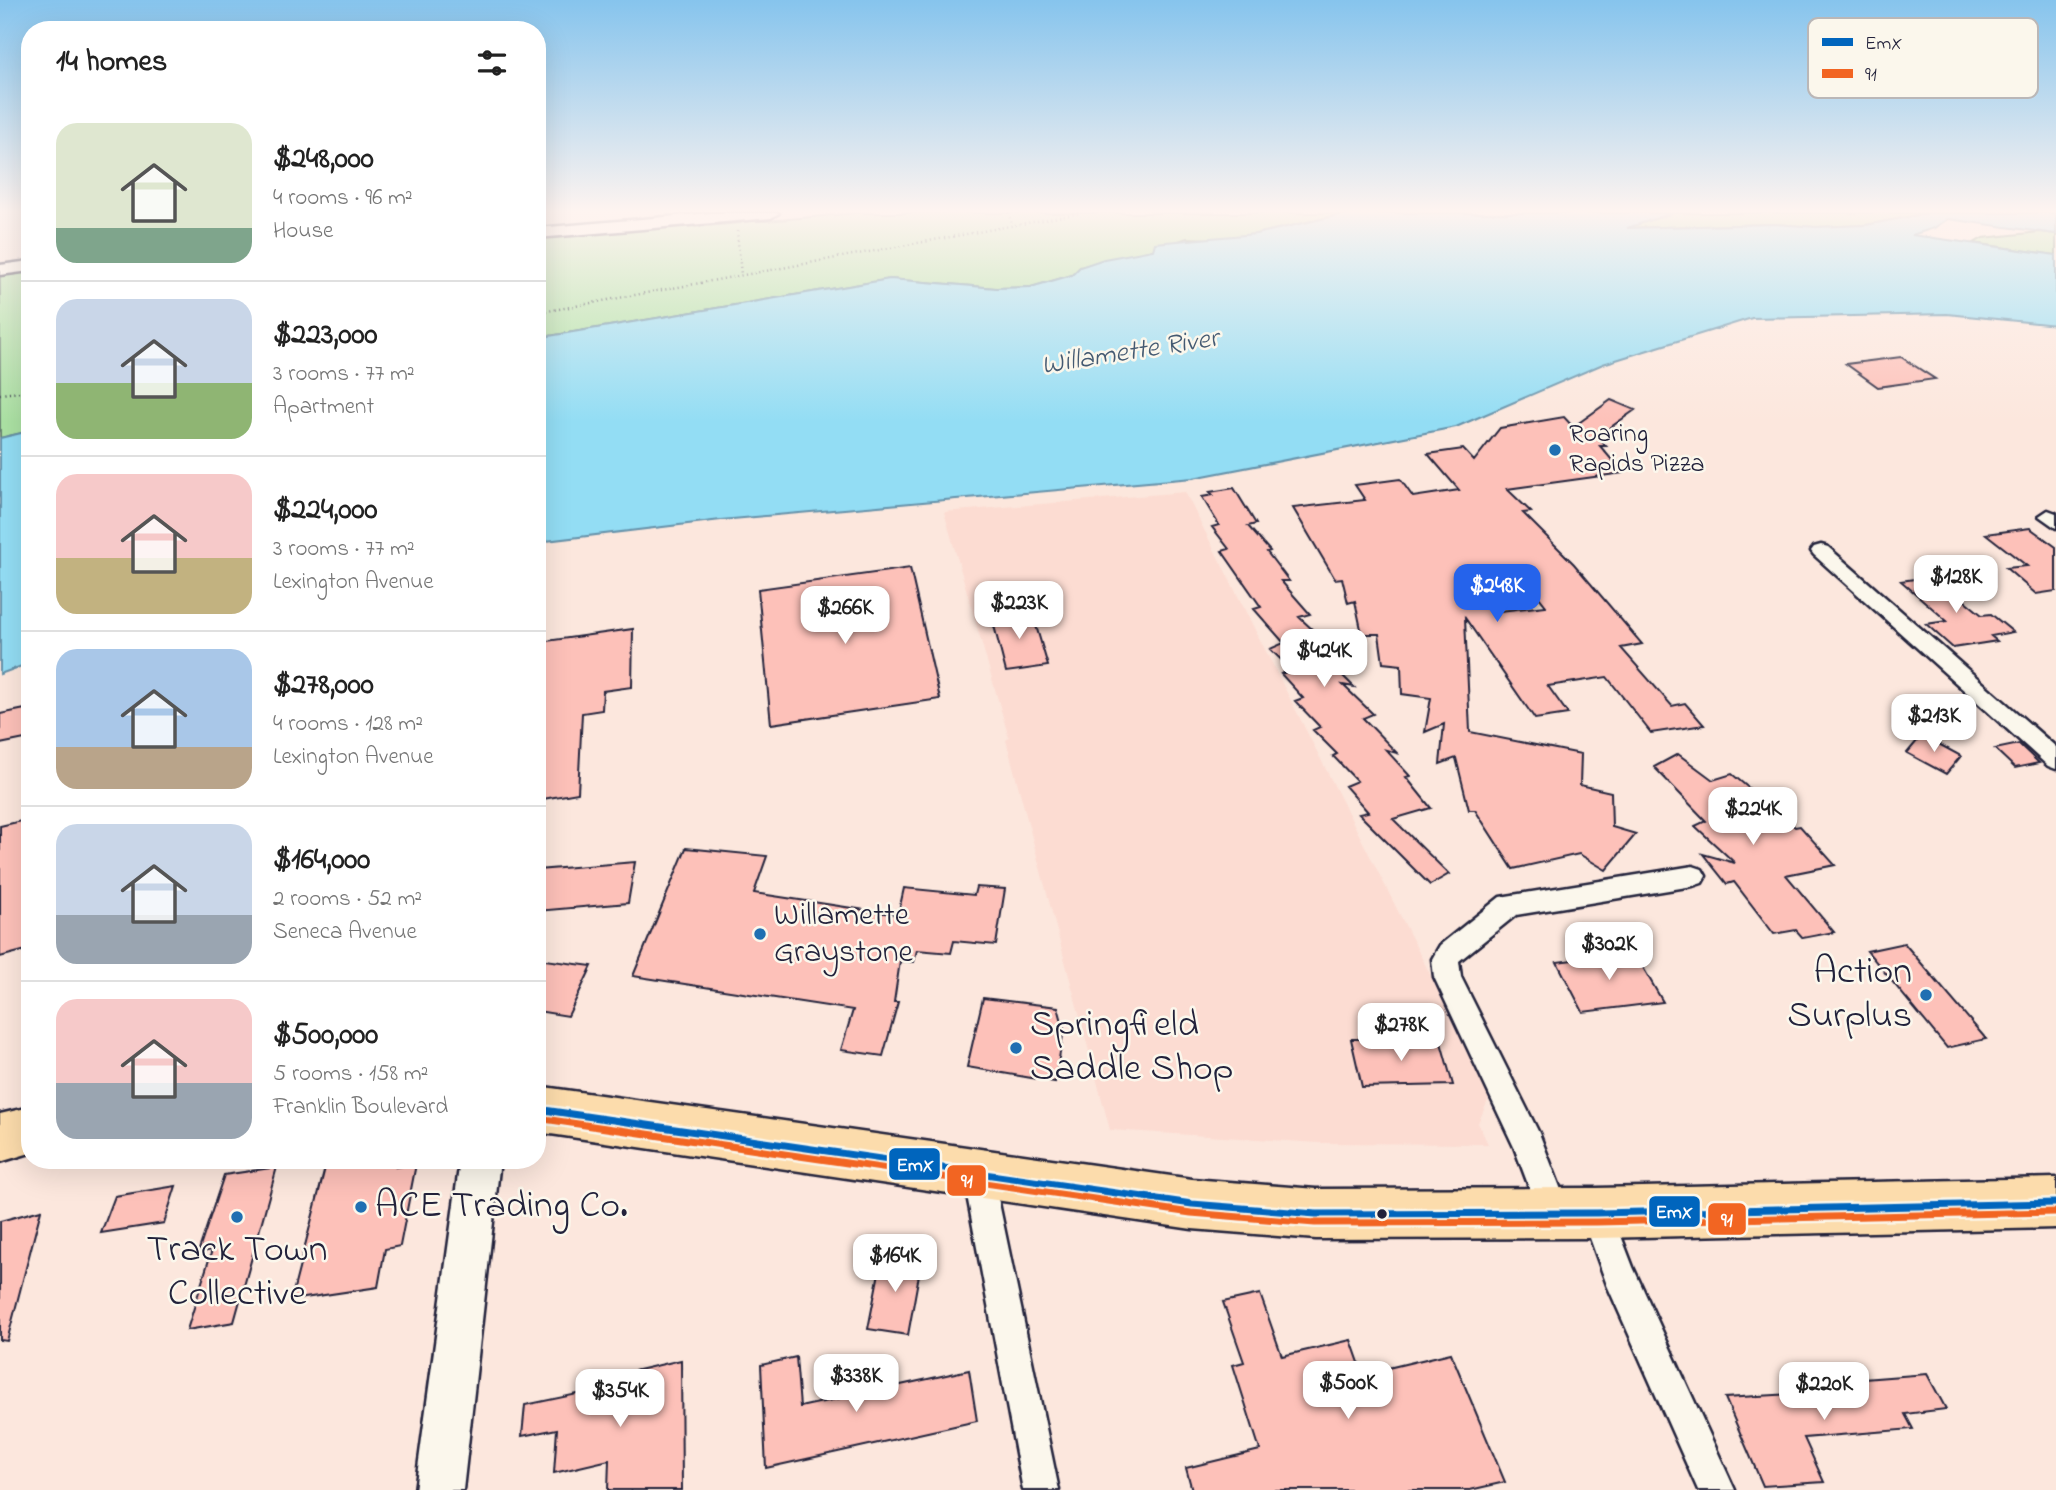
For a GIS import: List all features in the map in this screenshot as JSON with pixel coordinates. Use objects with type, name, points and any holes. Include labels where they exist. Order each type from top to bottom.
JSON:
[{"type":"main road","points":[[546,1110],[1192,1204],[1316,1214],[1576,1213],[2056,1203]]},
{"type":"main road","points":[[0,1138],[21,1132]]},
{"type":"street","points":[[1821,551],[2056,760]]},
{"type":"street","points":[[1693,876],[1509,905],[1445,959],[1448,977],[1528,1143],[1619,1273],[1717,1490]]},
{"type":"street","points":[[439,1490],[479,1169]]},
{"type":"street","points":[[978,1174],[1041,1490]]},
{"type":"path","points":[[546,311],[700,283]]},
{"type":"path","points":[[0,394],[21,392]]},
{"type":"shaded area","points":[[1185,492],[1491,1094],[1478,1123],[1488,1144],[1319,1143],[1110,1130],[1006,740],[1009,738],[944,512]]},
{"type":"green space","points":[[0,283],[21,283],[21,433],[0,438]]},
{"type":"green space","points":[[546,283],[869,283],[546,336]]},
{"type":"green space","points":[[932,283],[1046,283],[1031,287],[996,288]]},
{"type":"water","name":"Willamette River","points":[[869,283],[1031,287],[1046,283],[2056,283],[2056,325],[1947,314],[1752,318],[1603,364],[1456,427],[1193,478],[721,520],[546,541],[546,336]]},
{"type":"water","points":[[21,433],[21,666],[0,674],[0,438]]},
{"type":"building","points":[[1901,357],[1935,379],[1878,387],[1846,364]]},
{"type":"building","points":[[1611,400],[1635,410],[1597,437],[1606,446],[1600,446],[1623,473],[1507,489],[1531,512],[1523,513],[1574,564],[1642,644],[1621,648],[1672,706],[1685,703],[1704,725],[1651,733],[1607,677],[1548,686],[1568,714],[1535,719],[1465,618],[1470,732],[1581,754],[1580,785],[1611,792],[1612,827],[1636,834],[1606,870],[1579,854],[1513,869],[1475,810],[1469,810],[1456,758],[1440,764],[1444,724],[1425,732],[1431,698],[1402,694],[1401,665],[1383,663],[1379,634],[1362,634],[1355,601],[1348,603],[1342,578],[1335,579],[1293,508],[1365,500],[1355,485],[1400,479],[1413,497],[1459,490],[1428,454],[1463,449],[1474,461],[1500,428],[1564,417],[1573,427]],"holes":[[[1517,569],[1546,606],[1500,611],[1474,577]]]},
{"type":"building","points":[[1234,488],[1256,524],[1248,526],[1270,551],[1267,552],[1289,581],[1281,581],[1310,614],[1299,617],[1315,632],[1305,632],[1334,660],[1327,660],[1354,687],[1343,685],[1373,714],[1363,718],[1397,753],[1386,750],[1410,776],[1406,777],[1431,808],[1393,819],[1449,874],[1430,885],[1359,814],[1368,812],[1345,786],[1357,781],[1333,756],[1337,754],[1313,730],[1320,727],[1295,701],[1303,698],[1281,674],[1292,670],[1270,649],[1284,643],[1254,609],[1261,607],[1222,551],[1229,549],[1212,527],[1219,525],[1202,497],[1213,495],[1210,492]]},
{"type":"building","points":[[2030,528],[2056,547],[2056,591],[2036,594],[2006,568],[2027,566],[1986,534]]},
{"type":"building","points":[[910,568],[940,699],[771,724],[758,589]]},
{"type":"building","points":[[1935,576],[1982,615],[1991,614],[2013,632],[1991,636],[1997,641],[1953,648],[1926,624],[1947,621],[1901,581]]},
{"type":"building","points":[[1031,609],[1048,666],[1006,672],[991,614]]},
{"type":"building","points":[[633,629],[632,687],[603,691],[602,710],[582,713],[578,793],[546,798],[546,641]]},
{"type":"building","points":[[21,710],[21,740],[0,744],[0,714]]},
{"type":"building","points":[[1922,735],[1961,756],[1946,774],[1907,753]]},
{"type":"building","points":[[2019,744],[2039,763],[2015,768],[1995,749]]},
{"type":"building","points":[[1678,754],[1713,780],[1732,774],[1795,827],[1800,826],[1835,865],[1786,875],[1834,932],[1803,938],[1796,930],[1774,934],[1734,882],[1727,884],[1703,854],[1735,863],[1695,826],[1706,821],[1654,767]]},
{"type":"building","points":[[21,821],[21,951],[0,957],[0,826]]},
{"type":"building","points":[[686,848],[767,856],[754,893],[898,915],[904,888],[974,895],[976,887],[1005,889],[996,945],[954,941],[951,953],[917,950],[914,962],[900,961],[894,1002],[898,1002],[883,1056],[841,1050],[853,1010],[633,976]]},
{"type":"building","points":[[635,862],[628,903],[546,910],[546,869]]},
{"type":"building","name":"Action Surplus","points":[[1904,943],[1986,1039],[1947,1048],[1867,951]]},
{"type":"building","points":[[1634,952],[1663,1002],[1583,1012],[1557,962]]},
{"type":"building","points":[[546,960],[592,966],[568,1016],[546,1012]]},
{"type":"building","name":"Springfield Saddle Shop","points":[[983,998],[1058,1007],[1064,1029],[1055,1082],[967,1067]]},
{"type":"building","points":[[1351,1039],[1440,1039],[1453,1085],[1362,1087]]},
{"type":"building","name":"Track Town Collective","points":[[276,1169],[234,1322],[187,1330],[212,1250],[198,1253],[224,1175]]},
{"type":"building","name":"ACE Trading Co.","points":[[325,1169],[415,1169],[400,1246],[385,1249],[378,1287],[291,1300]]},
{"type":"building","points":[[176,1186],[164,1223],[101,1233],[115,1196]]},
{"type":"building","points":[[41,1210],[7,1341],[0,1340],[0,1221]]},
{"type":"building","points":[[883,1252],[922,1258],[908,1335],[868,1329]]},
{"type":"building","points":[[1260,1294],[1282,1356],[1351,1340],[1363,1374],[1451,1353],[1505,1482],[1470,1490],[1192,1490],[1186,1468],[1260,1450],[1233,1365],[1244,1362],[1223,1302]]},
{"type":"building","points":[[796,1357],[800,1407],[969,1370],[977,1421],[766,1468],[761,1365]]},
{"type":"building","points":[[681,1360],[682,1490],[608,1490],[609,1460],[554,1473],[557,1429],[522,1436],[525,1405],[611,1387],[612,1376]]},
{"type":"building","points":[[1927,1374],[1946,1409],[1905,1414],[1913,1429],[1804,1438],[1824,1482],[1763,1486],[1725,1398],[1856,1390],[1851,1380]]},
{"type":"transit line","name":"EmX","points":[[546,1110],[1192,1204],[1316,1214],[1597,1213],[2056,1203]]},
{"type":"transit line","name":"91","points":[[546,1119],[1191,1213],[1315,1223],[1597,1222],[2056,1212]]},
{"type":"place","name":"Roaring Rapids Pizza","points":[[1555,450]]},
{"type":"place","name":"Willamette Graystone","points":[[760,934]]},
{"type":"place","name":"Action Surplus","points":[[1926,995]]},
{"type":"place","name":"Springfield Saddle Shop","points":[[1016,1048]]},
{"type":"place","name":"ACE Trading Co.","points":[[361,1207]]},
{"type":"place","name":"Track Town Collective","points":[[237,1217]]}]
